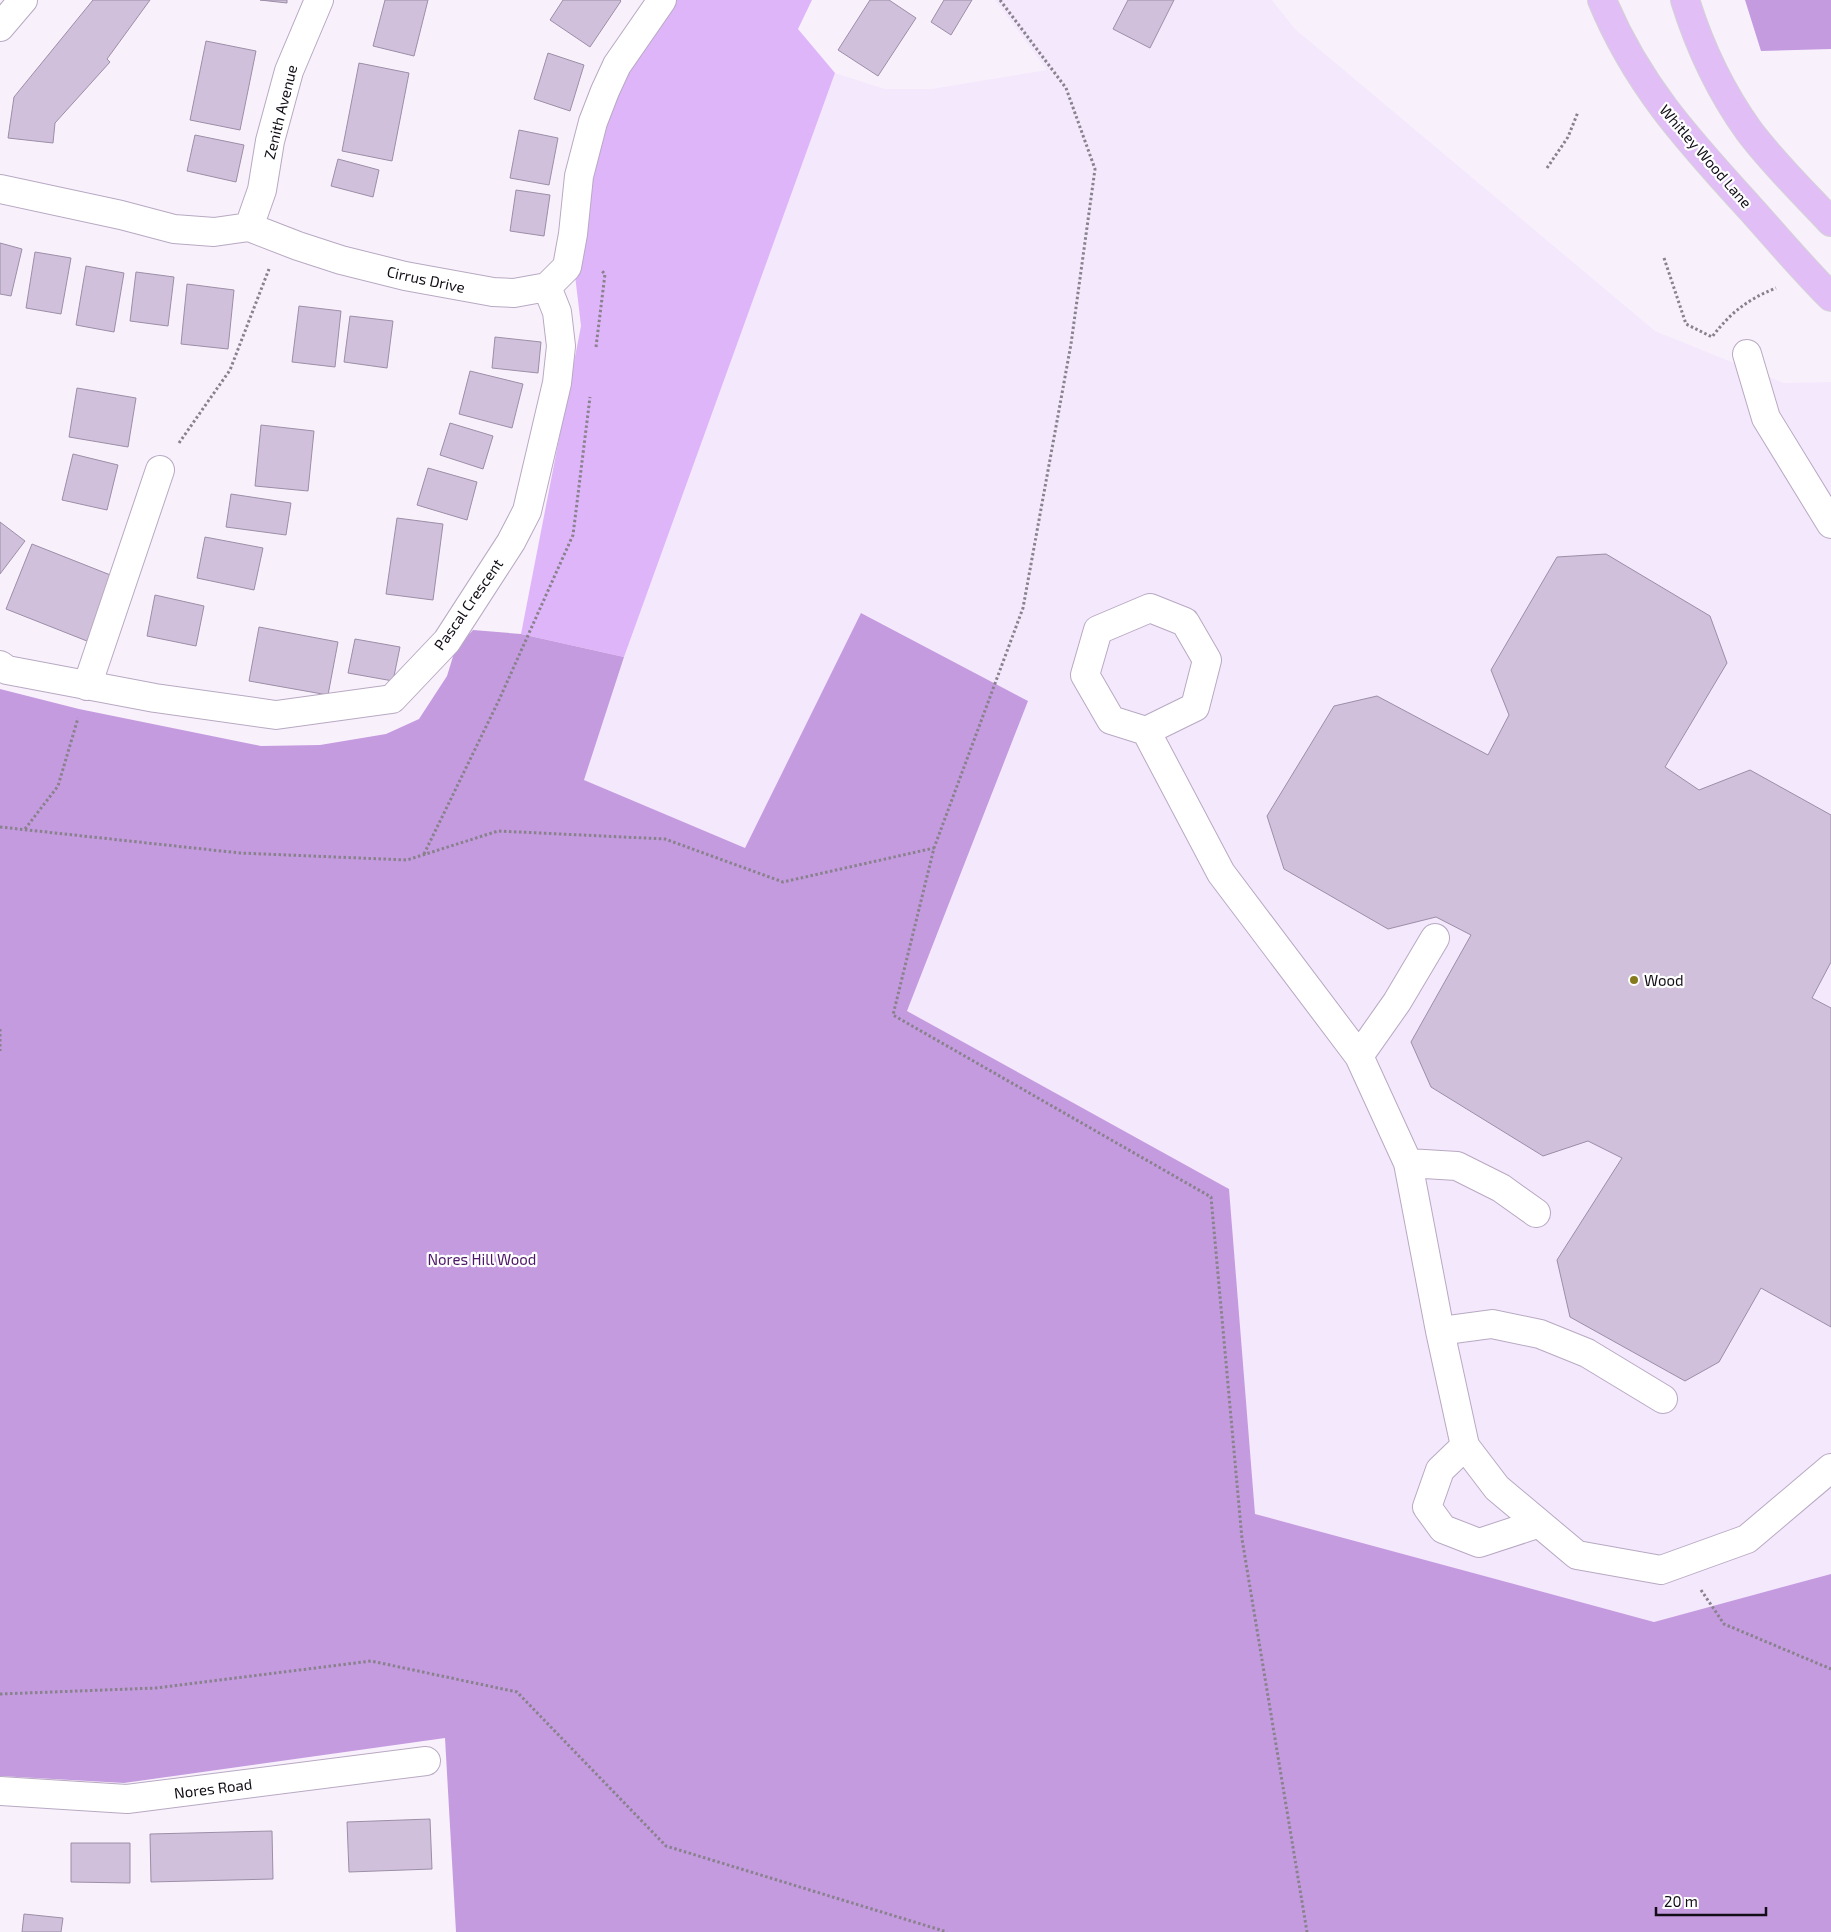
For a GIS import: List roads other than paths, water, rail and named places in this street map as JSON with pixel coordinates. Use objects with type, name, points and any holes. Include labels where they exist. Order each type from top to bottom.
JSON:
[{"type":"main road","name":"Whitley Wood Lane","points":[[1602,0],[1612,25],[1633,62],[1671,120],[1831,297]]},
{"type":"main road","points":[[1685,0],[1707,57],[1748,130],[1778,166],[1831,222]]},
{"type":"street","points":[[0,27],[23,0]]},
{"type":"street","name":"Zenith Avenue","points":[[249,227],[262,190],[270,141],[289,71],[319,0]]},
{"type":"street","points":[[547,287],[566,268],[573,234],[579,176],[593,122],[605,91],[617,65],[662,0]]},
{"type":"street","name":"Cirrus Drive","points":[[0,189],[122,215],[174,229],[214,232],[249,227],[341,260],[493,292],[514,293],[547,287]]},
{"type":"street","name":"Pascal Crescent","points":[[0,665],[7,670],[87,686],[155,698],[276,715],[392,699],[447,641],[511,542],[527,511],[557,384],[561,346],[557,312],[547,287]]},
{"type":"street","points":[[1747,354],[1766,418],[1831,524]]},
{"type":"street","points":[[87,686],[160,470]]},
{"type":"street","points":[[1146,732],[1195,707],[1207,660],[1186,622],[1150,608],[1098,630],[1085,675],[1110,720],[1146,732],[1220,873],[1359,1056],[1408,1163],[1440,1331],[1465,1446],[1497,1488],[1537,1524],[1577,1555],[1662,1570],[1747,1539],[1831,1468]]},
{"type":"street","points":[[1359,1056],[1397,1002],[1434,938]]},
{"type":"street","points":[[1408,1163],[1457,1166],[1502,1188],[1536,1213]]},
{"type":"street","points":[[1440,1331],[1492,1324],[1540,1334],[1587,1353],[1663,1399]]},
{"type":"street","points":[[1465,1446],[1440,1470],[1427,1507],[1443,1529],[1479,1543],[1537,1524]]},
{"type":"street","name":"Nores Road","points":[[0,1791],[127,1799],[426,1761]]},
{"type":"place","name":"Wood","points":[[1634,980]]},
{"type":"park label","name":"Nores Hill Wood","points":[[482,1259]]}]
